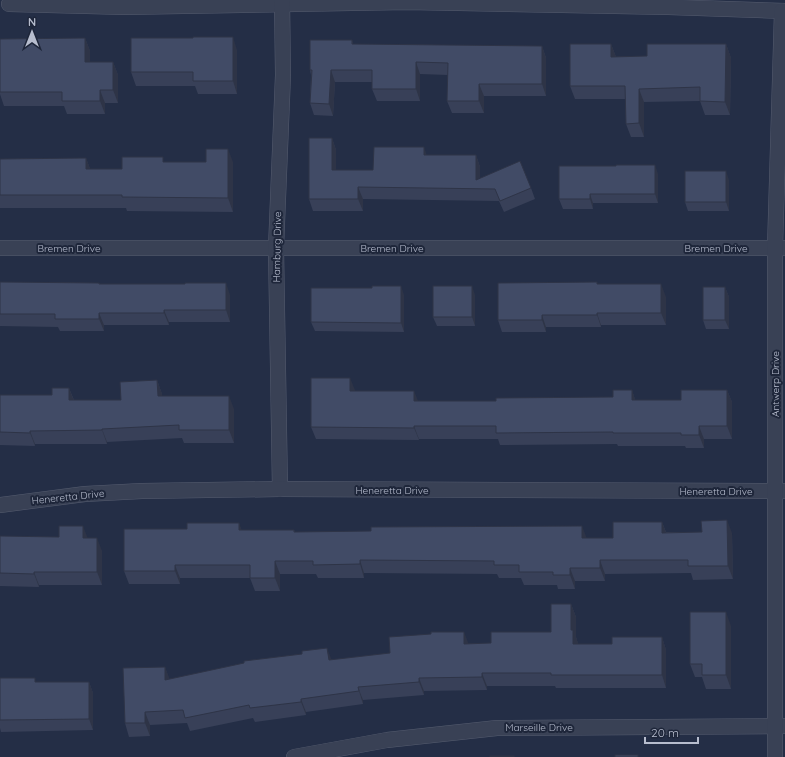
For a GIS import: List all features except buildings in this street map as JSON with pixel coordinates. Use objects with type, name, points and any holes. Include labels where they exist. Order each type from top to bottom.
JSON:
[{"type":"street","points":[[9,4],[125,7],[282,2],[407,2],[668,7],[784,11]]},
{"type":"street","name":"Hamburg Drive","points":[[280,489],[276,248],[283,75],[282,2]]},
{"type":"street","name":"Antwerp Drive","points":[[775,757],[780,726],[780,248],[784,11]]},
{"type":"street","name":"Bremen Drive","points":[[0,248],[780,248]]},
{"type":"street","name":"Heneretta Drive","points":[[0,505],[99,494],[142,491],[280,489],[780,491]]},
{"type":"street","name":"Marseille Drive","points":[[294,757],[387,740],[497,728],[780,726]]}]
